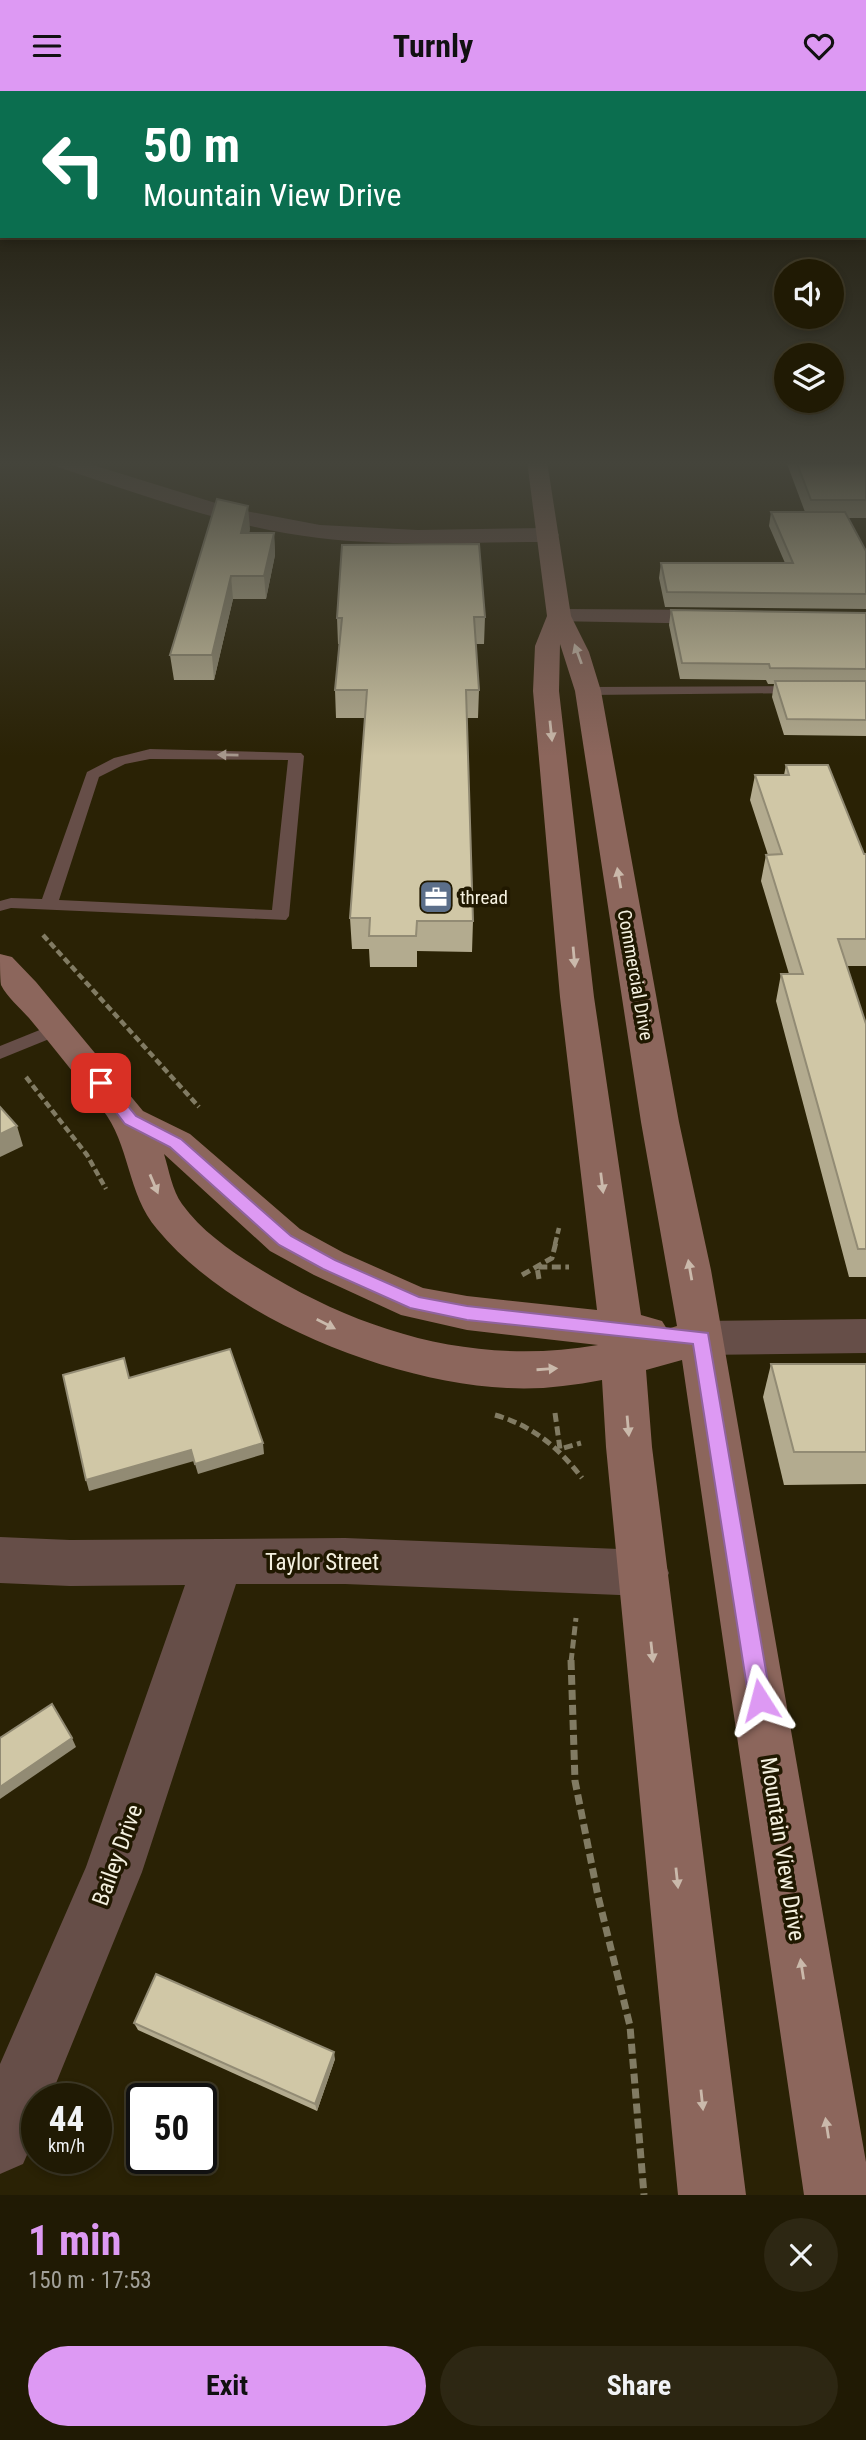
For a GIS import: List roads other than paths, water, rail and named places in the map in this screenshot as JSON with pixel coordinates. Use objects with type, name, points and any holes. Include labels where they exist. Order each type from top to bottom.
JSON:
[{"type":"main road","name":"Commercial Drive","points":[[551,559],[559,616],[578,652],[588,691],[660,1122],[701,1338]]},
{"type":"main road","name":"Commercial Drive","points":[[559,616],[547,646],[547,691],[578,997],[622,1344]]},
{"type":"main road","points":[[0,964],[57,1028],[131,1120],[151,1180],[168,1214],[196,1245],[246,1280],[337,1330],[409,1355],[476,1366],[539,1370],[597,1364],[622,1344]]},
{"type":"main road","points":[[131,1120],[176,1143],[285,1240],[329,1264],[416,1303],[622,1344],[701,1338]]},
{"type":"main road","name":"Mountain View Drive","points":[[701,1338],[838,2195]]},
{"type":"main road","points":[[622,1344],[644,1573],[712,2195]]},
{"type":"street","points":[[559,616],[745,617]]},
{"type":"street","points":[[701,1338],[866,1336]]},
{"type":"street","name":"Taylor Street","points":[[0,1560],[70,1563],[345,1561],[644,1573]]},
{"type":"street","name":"Bailey Drive","points":[[0,2141],[113,1872],[213,1577],[212,1562]]},
{"type":"lane","points":[[588,691],[813,690]]},
{"type":"lane","points":[[5,904],[280,916],[296,756],[150,754],[126,757],[92,775],[49,905]]},
{"type":"lane","points":[[0,1053],[57,1028]]},
{"type":"place","name":"thread","points":[[436,897]]}]
